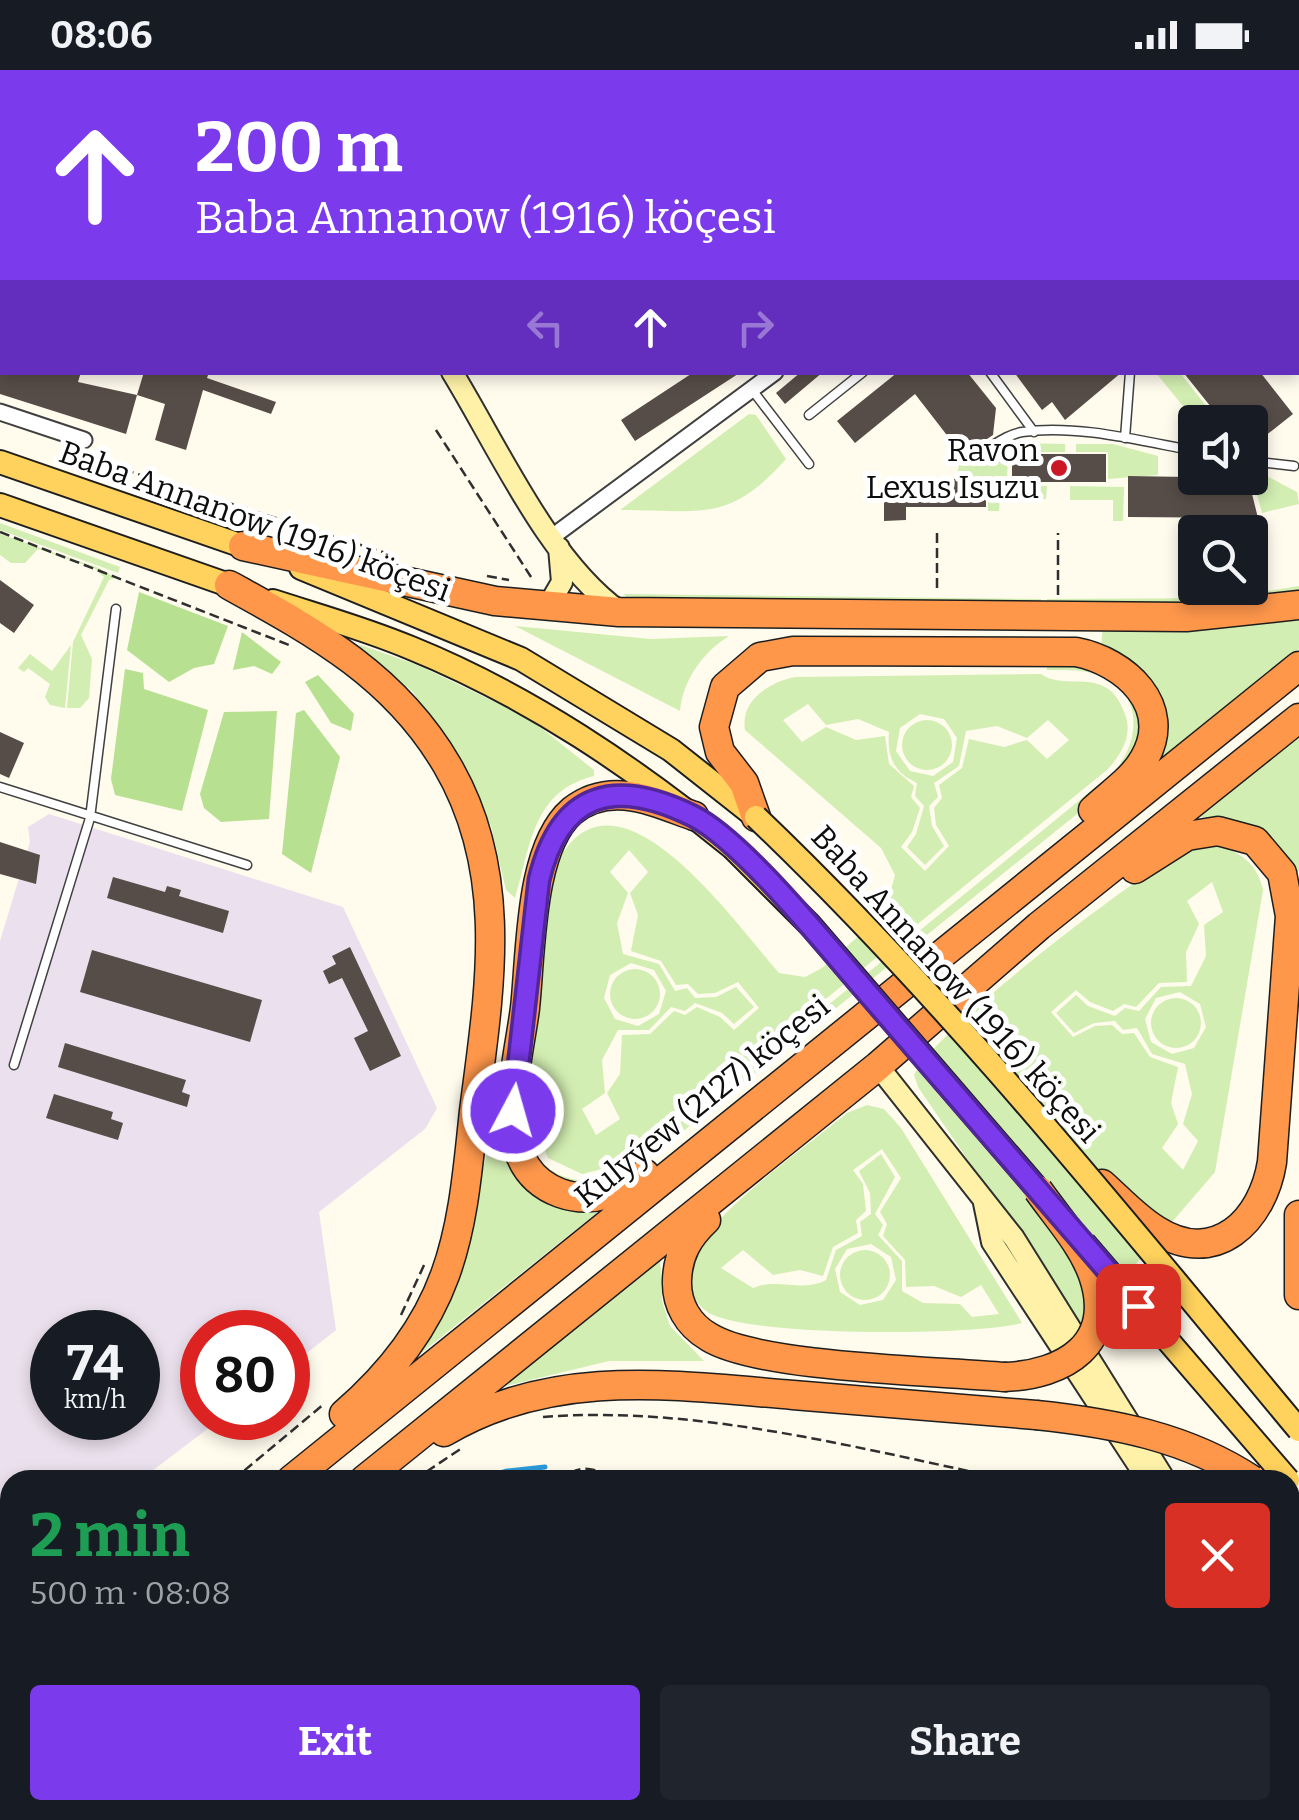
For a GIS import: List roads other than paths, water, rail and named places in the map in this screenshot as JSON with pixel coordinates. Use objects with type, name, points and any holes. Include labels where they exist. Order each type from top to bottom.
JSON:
[{"type":"highway","points":[[242,546],[496,600],[619,612],[1186,617],[1299,605]]},
{"type":"highway","points":[[229,585],[347,654],[409,709],[447,765],[472,817],[488,878],[492,914],[491,976],[466,1176],[444,1276],[392,1367],[370,1392],[280,1470]]},
{"type":"highway","points":[[756,817],[744,783],[720,752],[714,727],[725,687],[760,657],[793,651],[1076,652],[1107,659],[1129,675],[1144,695],[1152,720],[1150,748],[1138,768],[1048,852],[1006,901]]},
{"type":"highway","name":"Kulyýew (2127) köçesi","points":[[303,1470],[1299,666]]},
{"type":"highway","points":[[376,1470],[878,1066],[1039,926],[1299,718]]},
{"type":"highway","points":[[694,816],[639,797],[609,794],[574,810],[555,832],[539,880],[513,1129],[524,1164],[538,1181],[556,1192],[591,1199],[627,1185],[744,1112]]},
{"type":"highway","points":[[1039,926],[1103,892],[1187,836],[1203,832],[1244,836],[1276,861],[1287,885],[1290,916],[1272,1162],[1266,1193],[1237,1231],[1208,1242],[1178,1239],[1154,1229],[1073,1160]]},
{"type":"highway","points":[[776,1149],[684,1245],[677,1288],[690,1322],[719,1343],[760,1355],[1004,1377],[1036,1376],[1063,1366],[1084,1347],[1098,1316],[1096,1288],[1085,1256],[1038,1190]]},
{"type":"highway","points":[[1299,1215],[1299,1295]]},
{"type":"highway","points":[[397,1470],[446,1431],[470,1418],[572,1386],[655,1383],[1095,1422],[1176,1442],[1232,1470]]},
{"type":"main road","name":"Baba Annanow (1916) köçesi","points":[[0,462],[242,546],[521,659],[671,750],[756,817],[851,907],[1073,1160],[1299,1430]]},
{"type":"main road","name":"Baba Annanow (1916) köçesi","points":[[0,505],[410,648],[506,692],[644,778],[734,848],[810,926],[1280,1470]]},
{"type":"street","points":[[455,375],[556,543],[594,591],[619,612]]},
{"type":"street","points":[[556,543],[772,375]]},
{"type":"street","points":[[0,412],[84,440]]},
{"type":"street","points":[[548,606],[562,582],[556,543]]},
{"type":"street","points":[[878,1066],[1014,1238],[1158,1470]]},
{"type":"street","points":[[982,1196],[992,1242],[1141,1470]]},
{"type":"lane","points":[[809,415],[859,375]]},
{"type":"lane","points":[[992,375],[1034,432]]},
{"type":"lane","points":[[1125,438],[1130,375]]},
{"type":"lane","points":[[753,390],[809,464]]},
{"type":"lane","points":[[965,458],[985,452],[1010,436],[1034,432],[1125,438],[1178,448]]},
{"type":"lane","points":[[1268,463],[1294,466]]},
{"type":"lane","points":[[14,1064],[90,818],[116,610]]},
{"type":"lane","points":[[0,786],[246,865]]},
{"type":"waterway","points":[[516,1470],[545,1467]]},
{"type":"place","name":"Ravon Lexus Isuzu","points":[[1059,468]]}]
